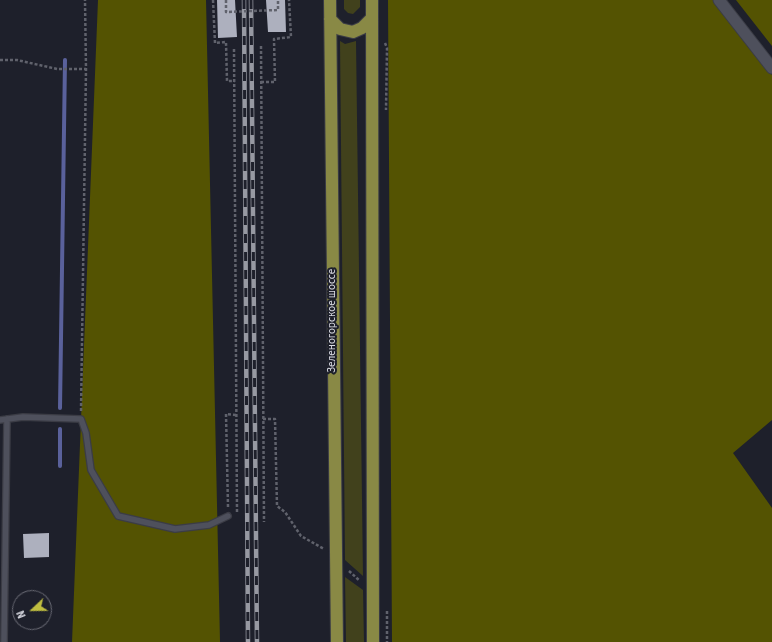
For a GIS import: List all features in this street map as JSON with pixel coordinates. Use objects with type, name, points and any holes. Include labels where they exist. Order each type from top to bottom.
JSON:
[{"type":"main road","name":"Зеленогорское шоссе","points":[[330,0],[337,642]]},
{"type":"main road","points":[[372,0],[373,642]]},
{"type":"main road","points":[[330,19],[340,29],[352,32],[362,28],[372,18]]},
{"type":"street","points":[[720,0],[772,68]]},
{"type":"lane","points":[[0,420],[23,417],[81,419],[86,433],[91,470],[118,516],[175,529],[210,525],[228,516]]},
{"type":"lane","points":[[4,642],[7,419]]},
{"type":"path","points":[[81,419],[86,69],[85,0]]},
{"type":"path","points":[[213,0],[215,43],[226,42],[227,81],[235,81]]},
{"type":"path","points":[[226,0],[226,12],[278,10],[278,0]]},
{"type":"path","points":[[261,82],[275,82],[274,39],[291,38],[289,0]]},
{"type":"path","points":[[261,46],[264,522]]},
{"type":"path","points":[[234,49],[237,513]]},
{"type":"path","points":[[0,60],[17,60],[57,69],[86,69]]},
{"type":"path","points":[[228,516],[226,414],[236,415]]},
{"type":"path","points":[[263,419],[274,419],[277,506],[285,512],[301,536],[327,551]]},
{"type":"shaded area","points":[[98,0],[206,0],[220,642],[72,642]]},
{"type":"shaded area","points":[[344,0],[360,0],[360,7],[353,14],[348,13],[344,9]]},
{"type":"shaded area","points":[[388,0],[714,0],[772,75],[772,420],[733,453],[772,508],[772,642],[392,642]]},
{"type":"shaded area","points":[[736,0],[772,0],[772,46]]},
{"type":"shaded area","points":[[340,41],[345,44],[356,41],[363,576],[345,560]]},
{"type":"shaded area","points":[[345,577],[363,590],[364,642],[346,642]]},
{"type":"building","points":[[217,0],[235,0],[237,37],[218,38]]},
{"type":"building","points":[[266,0],[285,0],[286,32],[268,32]]},
{"type":"building","points":[[49,533],[49,557],[24,558],[23,534]]},
{"type":"waterway","points":[[60,408],[65,60]]},
{"type":"waterway","points":[[60,429],[60,466]]},
{"type":"railway","points":[[244,0],[248,642]]},
{"type":"railway","points":[[251,0],[257,642]]}]
